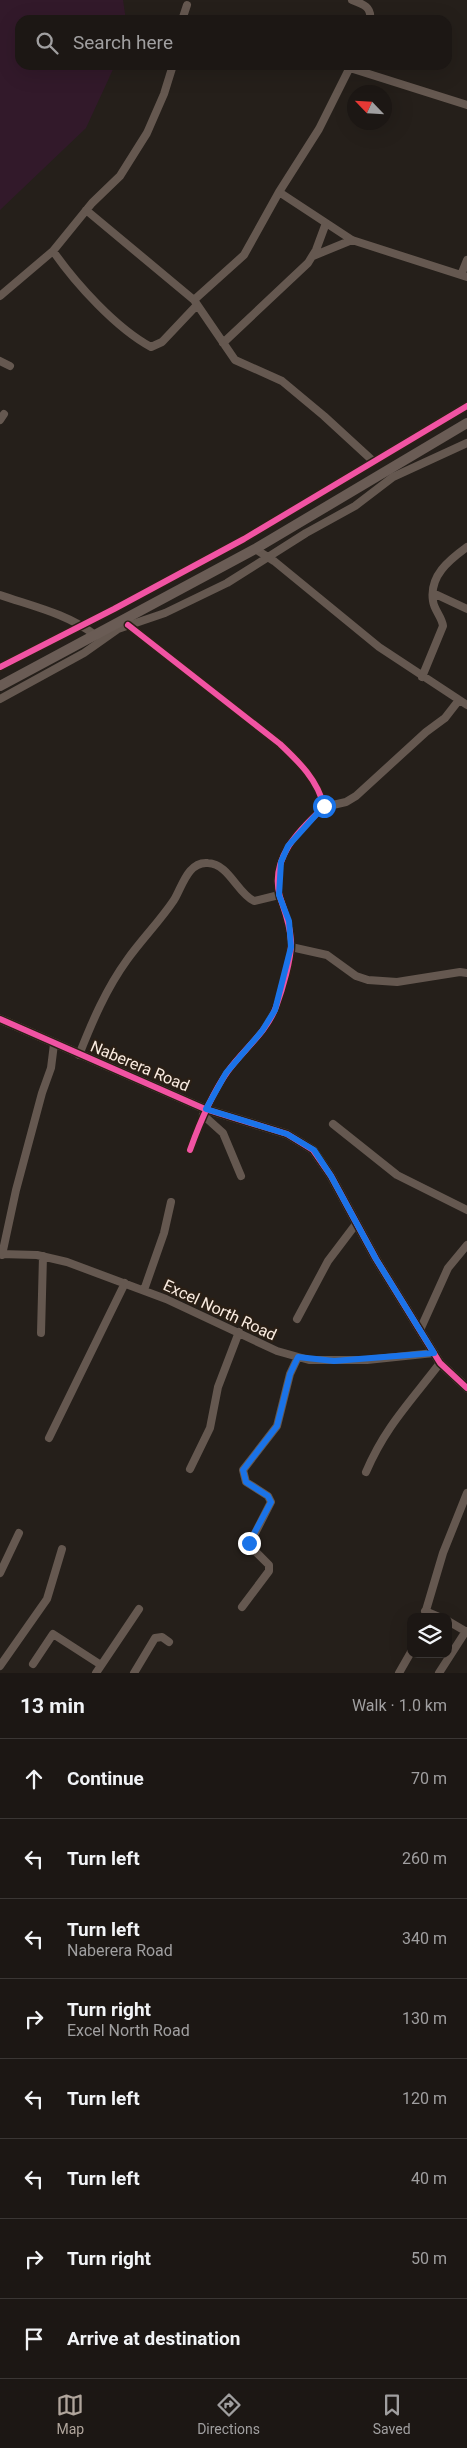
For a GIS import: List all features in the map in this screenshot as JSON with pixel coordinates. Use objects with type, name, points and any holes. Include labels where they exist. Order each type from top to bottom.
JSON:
[{"type":"main road","points":[[0,686],[255,549],[467,423]]},
{"type":"street","points":[[352,0],[368,7],[371,15]]},
{"type":"street","points":[[184,15],[187,5]]},
{"type":"street","points":[[0,296],[53,251],[86,210],[120,176],[139,148],[164,94],[171,70]]},
{"type":"street","points":[[53,251],[81,287],[101,308],[151,347],[162,342],[196,302],[241,258],[279,192],[319,129],[349,70]]},
{"type":"street","points":[[363,70],[467,104]]},
{"type":"street","points":[[279,192],[352,240],[464,276],[467,260]]},
{"type":"street","points":[[86,210],[196,302],[235,360],[282,381],[373,461]]},
{"type":"street","points":[[223,343],[303,268],[313,256],[326,223]]},
{"type":"street","points":[[313,256],[352,240]]},
{"type":"street","points":[[0,361],[10,366]]},
{"type":"street","points":[[0,667],[255,533],[467,406]]},
{"type":"street","points":[[0,699],[78,656],[113,632],[165,613],[207,594],[269,558],[306,533],[355,506],[393,477],[467,443]]},
{"type":"street","points":[[422,677],[443,626],[442,618],[433,604],[433,593],[442,567],[467,547]]},
{"type":"street","points":[[255,549],[269,558],[363,635],[422,677],[467,705]]},
{"type":"street","points":[[433,593],[467,609]]},
{"type":"street","points":[[0,595],[83,625],[95,635]]},
{"type":"street","points":[[128,626],[280,744],[316,784],[324,806]]},
{"type":"street","points":[[190,1150],[204,1112],[226,1073],[262,1031],[275,1010],[291,947],[289,921],[279,895],[279,876],[283,854],[293,839],[324,806],[346,802],[356,796],[426,732],[445,718],[459,700]]},
{"type":"street","points":[[79,1055],[100,1004],[120,970],[175,900],[187,875],[197,866],[206,863],[215,865],[254,901],[279,895]]},
{"type":"street","points":[[291,947],[327,955],[356,976],[368,980],[397,982],[467,973]]},
{"type":"street","name":"Naberera Road","points":[[0,1019],[204,1112],[287,1134],[314,1150],[331,1176],[356,1224],[440,1363],[467,1388]]},
{"type":"street","points":[[1,1254],[42,1093],[51,1068],[54,1044]]},
{"type":"street","points":[[204,1112],[224,1133],[241,1176]]},
{"type":"street","points":[[334,1124],[397,1175],[467,1210]]},
{"type":"street","points":[[144,1290],[161,1243],[171,1202]]},
{"type":"street","points":[[298,1319],[328,1261],[356,1224]]},
{"type":"street","points":[[420,1330],[448,1268],[467,1245]]},
{"type":"street","name":"Excel North Road","points":[[1,1254],[43,1256],[67,1262],[144,1290],[277,1351],[298,1357],[334,1361],[434,1353]]},
{"type":"street","points":[[41,1333],[43,1256]]},
{"type":"street","points":[[49,1438],[125,1283]]},
{"type":"street","points":[[190,1469],[210,1428],[218,1387],[239,1332]]},
{"type":"street","points":[[242,1607],[269,1571],[269,1565],[248,1545],[271,1502],[268,1496],[246,1482],[243,1470],[277,1426],[290,1374],[298,1357]]},
{"type":"street","points":[[366,1472],[376,1448],[400,1411],[411,1401],[440,1363]]},
{"type":"street","points":[[424,1613],[443,1553],[467,1492]]},
{"type":"street","points":[[0,1573],[19,1533]]},
{"type":"street","points":[[0,1666],[48,1599],[62,1549]]},
{"type":"street","points":[[96,1673],[139,1609]]},
{"type":"street","points":[[439,1673],[466,1631],[452,1622]]},
{"type":"street","points":[[32,1664],[53,1634],[101,1665]]},
{"type":"street","points":[[134,1673],[155,1638],[162,1637],[169,1642]]},
{"type":"street","points":[[399,1673],[408,1658]]},
{"type":"shaded area","points":[[0,0],[123,0],[125,15],[15,15],[15,70],[113,70],[86,128],[0,210]]},
{"type":"cycle path","points":[[0,667],[114,609],[244,539],[467,406]]},
{"type":"cycle path","points":[[128,625],[280,744],[301,765],[312,780],[324,807],[305,825],[288,846],[279,870],[280,897],[290,929],[291,948],[286,974],[276,1007],[267,1025],[222,1080],[206,1109],[190,1150]]},
{"type":"cycle path","points":[[0,1019],[205,1109],[287,1134],[313,1150],[331,1176],[376,1259],[440,1363],[467,1388]]},
{"type":"route","points":[[249,1543],[271,1502],[268,1496],[246,1482],[243,1470],[277,1426],[290,1374],[298,1357],[309,1360],[334,1361],[367,1360],[434,1353],[376,1259],[331,1176],[314,1150],[287,1134],[266,1126],[225,1116],[206,1109],[226,1073],[262,1031],[275,1010],[291,947],[289,921],[279,895],[281,862],[283,854],[293,839],[324,806]]}]
